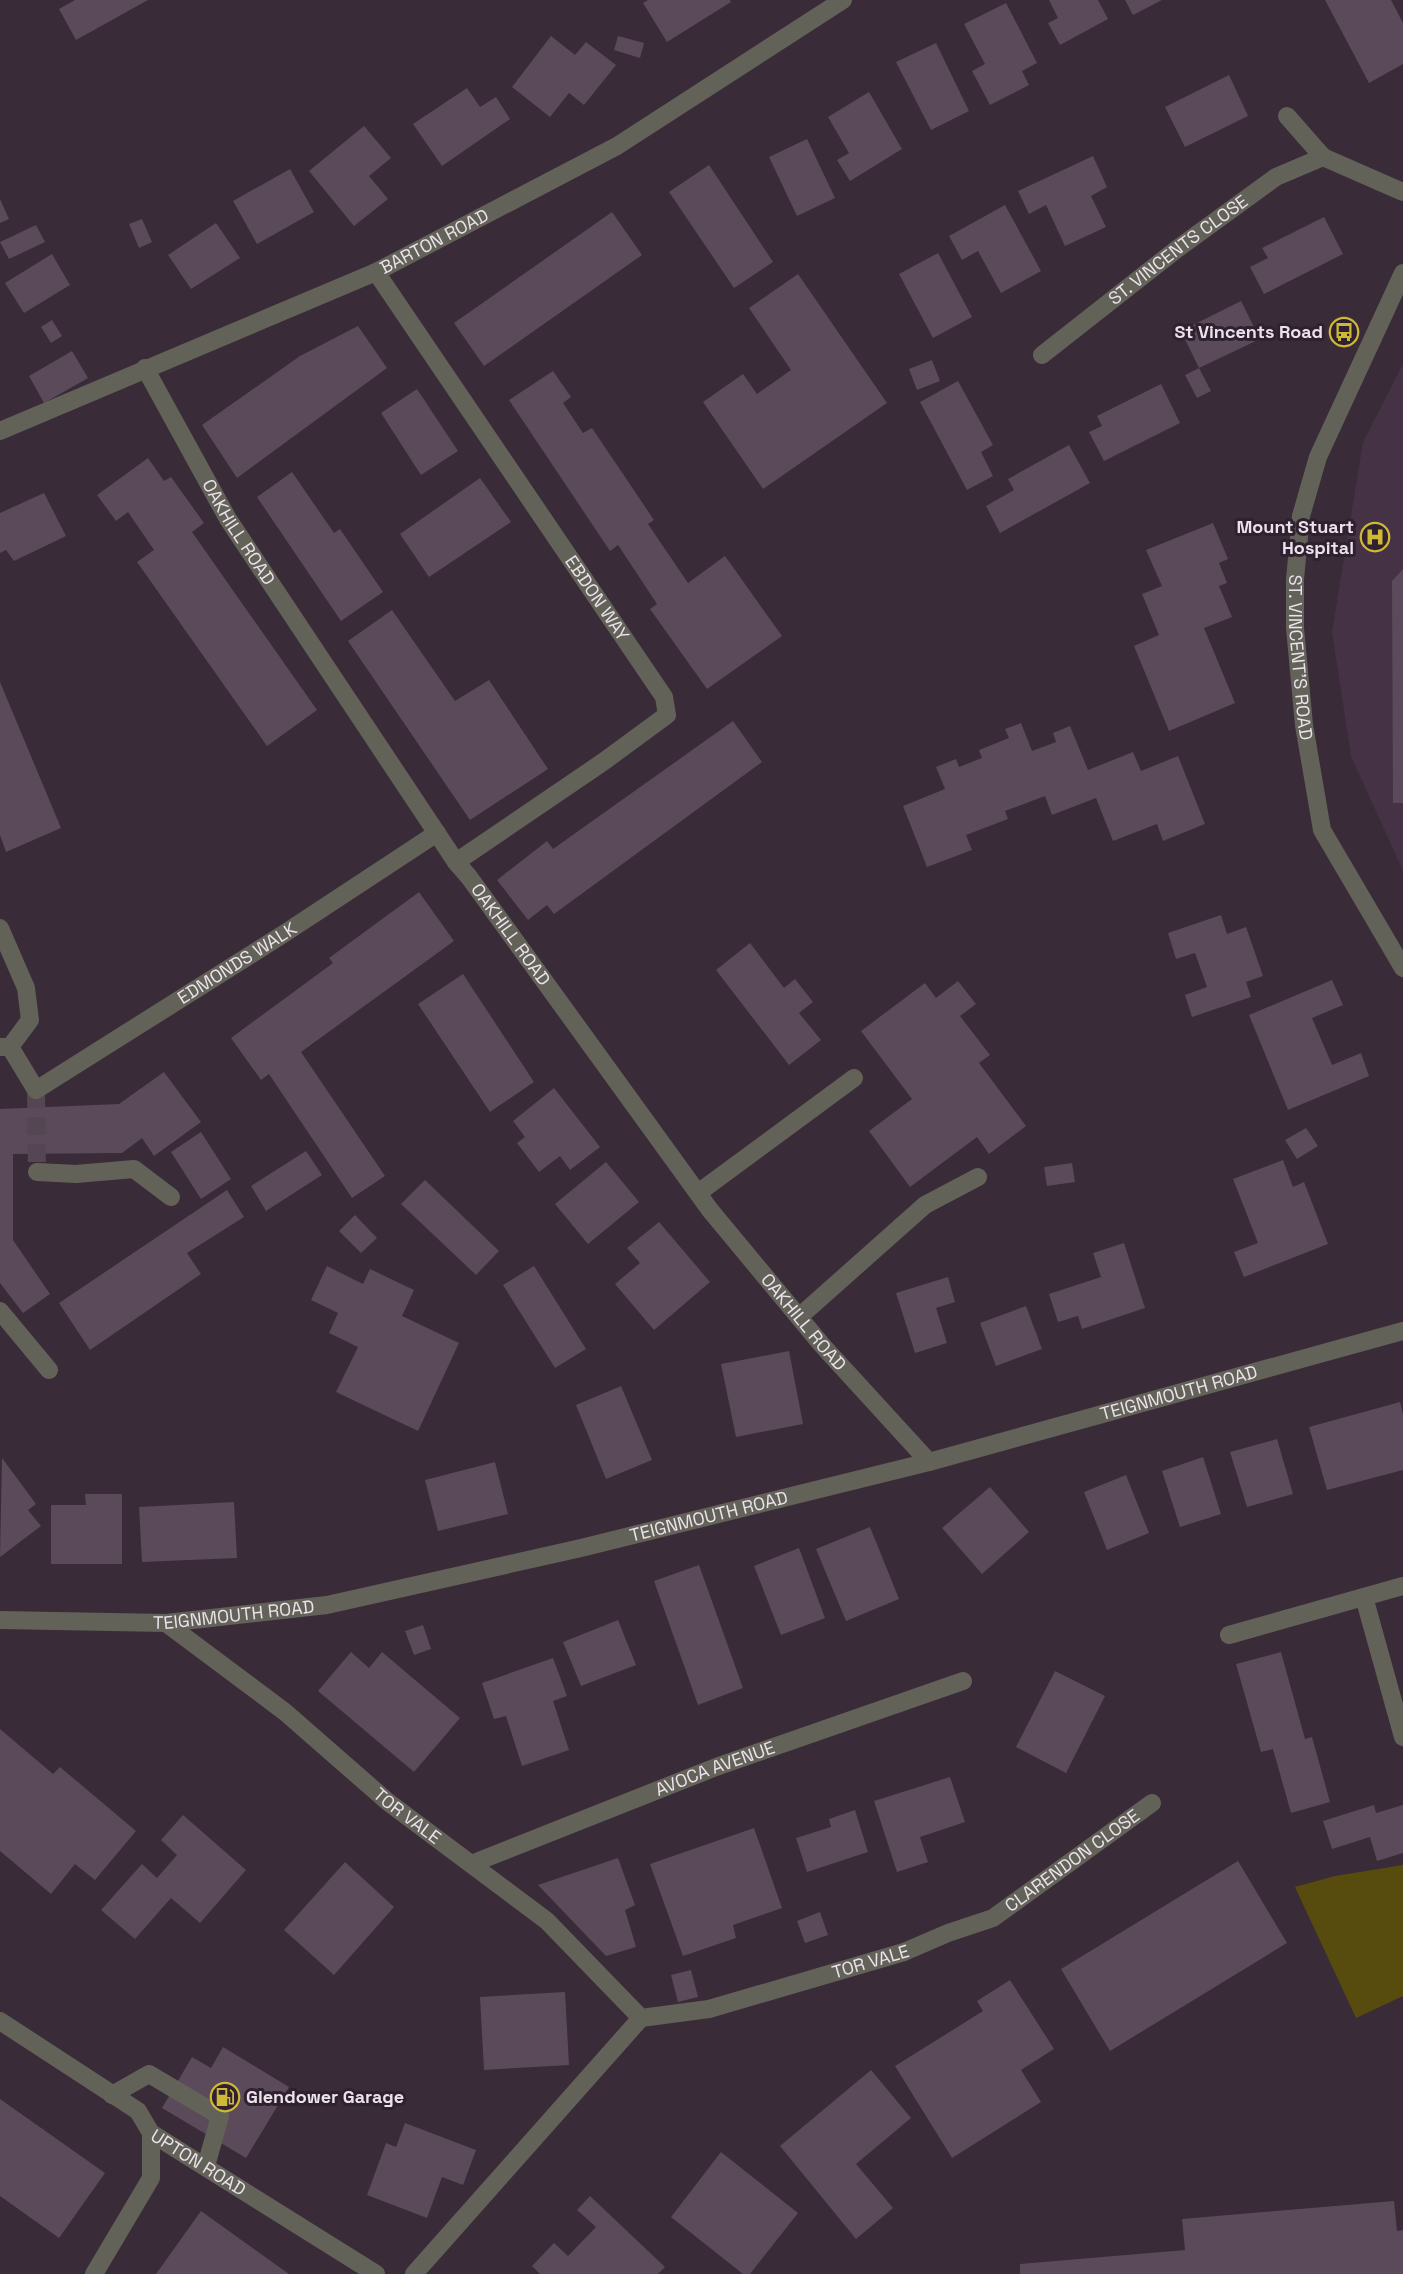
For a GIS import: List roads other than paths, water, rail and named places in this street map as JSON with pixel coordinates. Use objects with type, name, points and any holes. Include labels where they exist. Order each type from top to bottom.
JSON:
[{"type":"street","name":"BARTON ROAD","points":[[0,431],[376,272],[617,146],[843,0]]},
{"type":"street","points":[[1287,116],[1323,157],[1403,192]]},
{"type":"street","name":"ST. VINCENTS CLOSE","points":[[1042,356],[1177,249],[1276,177],[1323,157]]},
{"type":"street","name":"EBDON WAY","points":[[376,272],[664,697],[667,715],[603,762],[456,862]]},
{"type":"street","name":"ST. VINCENT'S ROAD","points":[[1403,273],[1318,457],[1301,516],[1295,579],[1295,627],[1304,725],[1322,830],[1403,968]]},
{"type":"street","name":"OAKHILL ROAD","points":[[145,368],[228,519],[456,862],[698,1193],[822,1345],[929,1462]]},
{"type":"street","name":"EDMONDS WALK","points":[[5,1047],[36,1089],[285,933],[437,833]]},
{"type":"street","points":[[0,928],[26,988],[30,1020],[5,1047]]},
{"type":"street","points":[[698,1193],[854,1078]]},
{"type":"street","points":[[37,1172],[76,1173],[134,1169],[171,1197]]},
{"type":"street","points":[[799,1317],[925,1205],[978,1177]]},
{"type":"street","points":[[0,1311],[49,1370]]},
{"type":"street","name":"TEIGNMOUTH ROAD","points":[[0,1620],[166,1623],[327,1605],[574,1550],[929,1462],[1403,1331]]},
{"type":"street","points":[[1229,1635],[1403,1586]]},
{"type":"street","points":[[1364,1597],[1403,1737]]},
{"type":"street","name":"TOR VALE","points":[[166,1623],[285,1712],[388,1802],[547,1921],[641,2018],[709,2009],[904,1952],[948,1933],[993,1918]]},
{"type":"street","name":"AVOCA AVENUE","points":[[471,1864],[716,1767],[963,1681]]},
{"type":"street","name":"CLARENDON CLOSE","points":[[993,1918],[1152,1803]]},
{"type":"street","points":[[414,2274],[641,2018]]},
{"type":"street","name":"UPTON ROAD","points":[[0,2021],[138,2110],[151,2133],[376,2274]]},
{"type":"street","points":[[112,2095],[149,2074],[220,2116],[206,2166]]},
{"type":"street","points":[[94,2274],[151,2178],[151,2133]]},
{"type":"tunnel","points":[[36,1090],[37,1172]]},
{"type":"place","name":"St Vincents Road","points":[[1344,332]]},
{"type":"place","name":"Mount Stuart Hospital","points":[[1375,537]]},
{"type":"place","name":"Glendower Garage","points":[[225,2097]]}]
